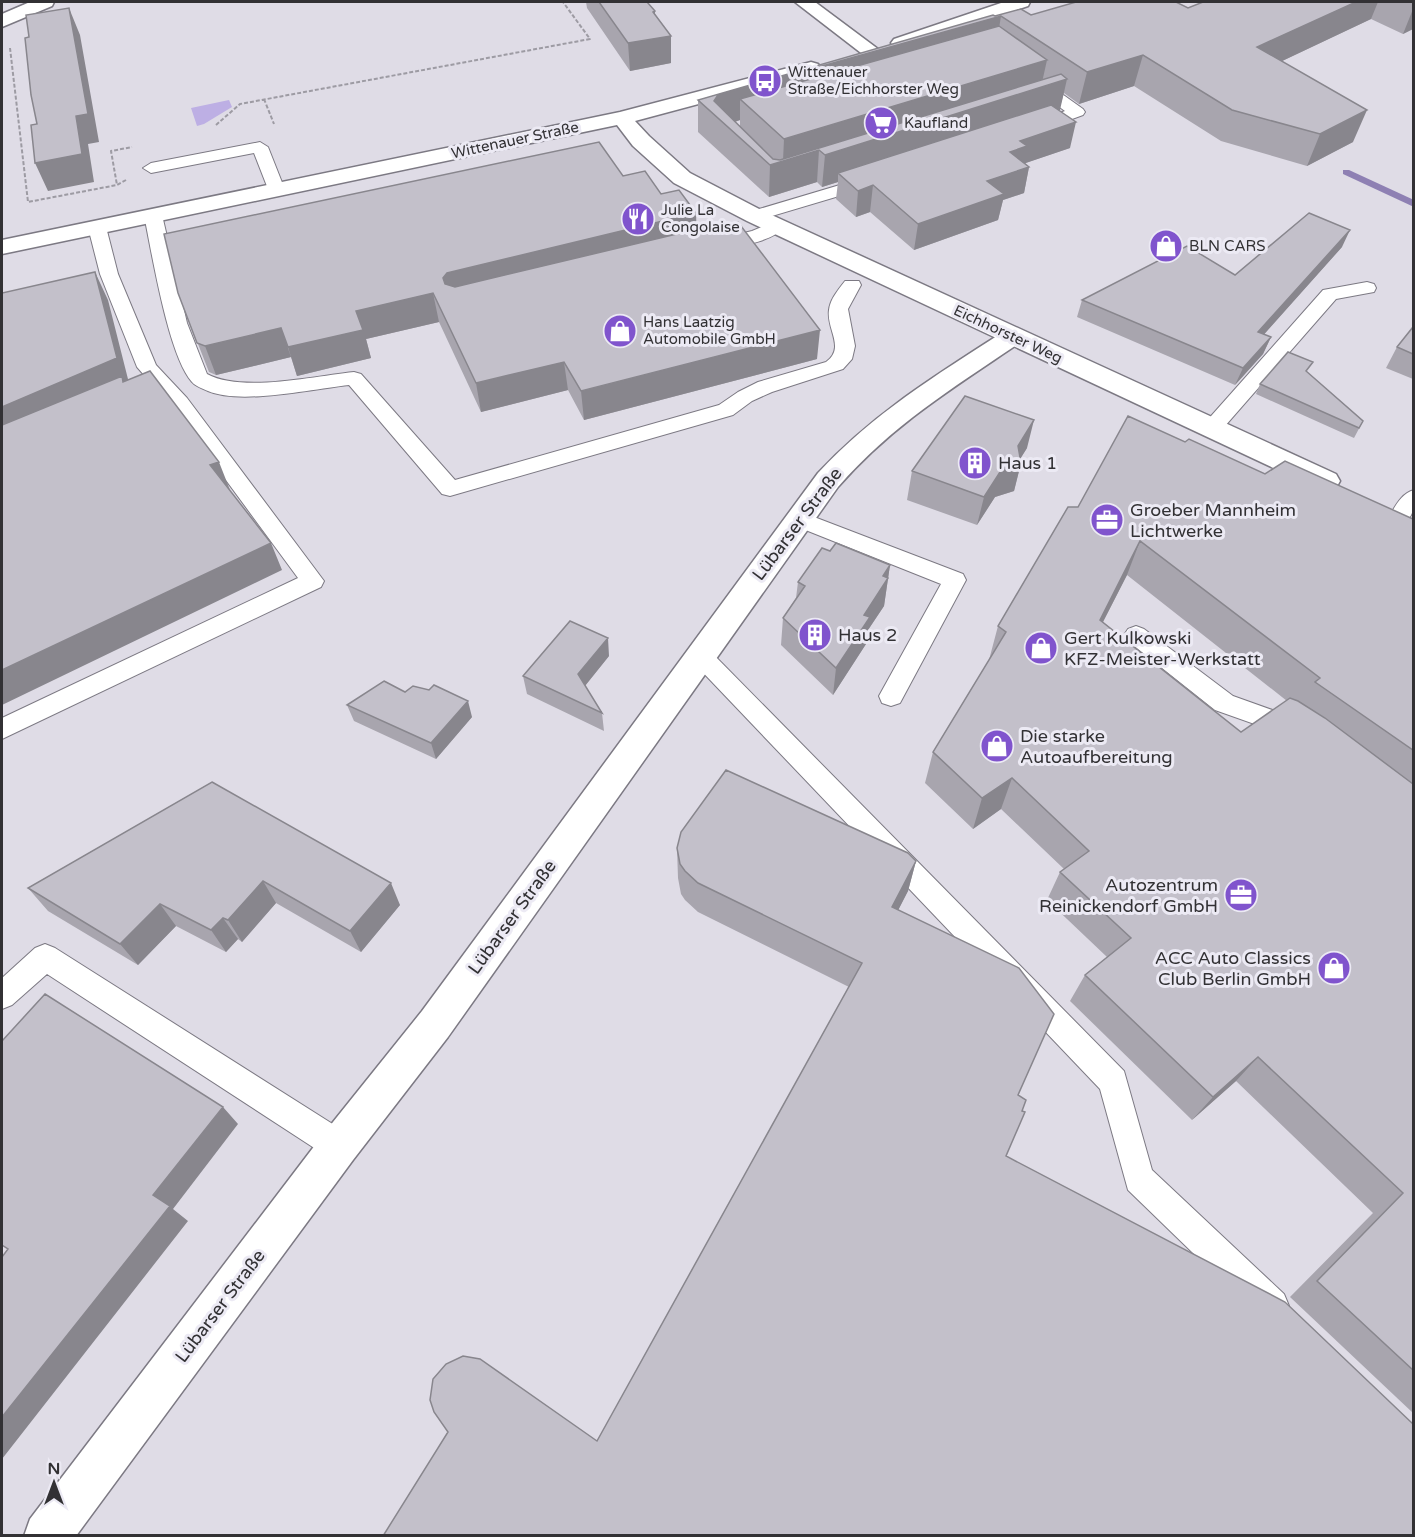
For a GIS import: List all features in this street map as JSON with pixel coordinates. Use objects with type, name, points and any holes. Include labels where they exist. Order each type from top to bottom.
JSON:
[{"type":"street","points":[[4,16],[45,2]]},
{"type":"street","points":[[804,2],[872,52]]},
{"type":"street","name":"Wittenauer Straße","points":[[2,247],[622,118],[872,52],[1021,2]]},
{"type":"street","name":"Eichhorster Weg","points":[[622,118],[641,141],[682,178],[755,216],[1348,491]]},
{"type":"street","name":"Lübarser Straße","points":[[47,1536],[339,1146],[435,1024],[828,480],[876,431],[924,395],[1012,337]]},
{"type":"lane","points":[[1021,72],[1077,112],[1022,131]]},
{"type":"lane","points":[[1034,104],[1056,97]]},
{"type":"lane","points":[[151,168],[260,147],[276,190]]},
{"type":"lane","points":[[755,216],[882,177]]},
{"type":"lane","points":[[153,216],[177,323],[198,374],[215,387],[247,390],[354,378],[450,489],[726,410],[740,398],[763,387],[835,365],[845,352],[844,333],[838,314],[845,293],[852,285]]},
{"type":"lane","points":[[700,249],[758,235],[776,226]]},
{"type":"lane","points":[[2,729],[314,580],[180,403],[147,367],[109,274],[97,227]]},
{"type":"lane","points":[[88,279],[109,274]]},
{"type":"lane","points":[[1211,429],[1330,294],[1367,288]]},
{"type":"lane","points":[[140,392],[161,383]]},
{"type":"lane","points":[[801,520],[955,580],[891,696]]},
{"type":"lane","points":[[1136,635],[1224,703],[1288,724],[1314,741]]},
{"type":"lane","points":[[700,656],[1113,1081],[1138,1179],[1293,1327]]},
{"type":"lane","points":[[2,996],[45,957],[339,1146]]},
{"type":"path","points":[[216,126],[240,104],[590,39],[563,2]]},
{"type":"path","points":[[10,42],[28,202],[117,185],[151,168]]},
{"type":"path","points":[[117,185],[111,151],[133,147]]},
{"type":"shaded area","points":[[229,100],[232,107],[197,126],[191,108]]},
{"type":"building","points":[[599,2],[647,2],[671,36],[628,43]]},
{"type":"building","points":[[1076,2],[1176,2],[1188,8],[1203,2],[1356,2],[1257,47],[1367,110],[1320,134],[1232,110],[1143,55],[1087,72],[1001,16],[718,95],[714,101],[773,159],[780,160],[1061,74],[1067,79],[825,155],[819,150],[770,165],[698,100],[993,15],[1021,9],[1031,15]]},
{"type":"building","points":[[69,8],[88,114],[76,116],[82,154],[35,163],[31,125],[37,124],[31,95],[25,38],[29,37],[26,15]]},
{"type":"building","points":[[999,26],[1047,60],[784,139],[740,99]]},
{"type":"building","points":[[1051,105],[1076,122],[1020,141],[1027,146],[1010,152],[1029,167],[987,181],[1004,194],[918,224],[873,185],[858,191],[838,173]]},
{"type":"building","points":[[599,142],[623,176],[645,171],[661,194],[679,190],[696,213],[447,273],[443,278],[445,284],[455,287],[706,227],[707,229],[738,222],[820,330],[581,391],[564,362],[476,383],[433,293],[356,311],[363,330],[288,347],[281,328],[205,346],[197,343],[178,293],[164,234]]},
{"type":"building","points":[[1309,213],[1350,230],[1258,332],[1271,337],[1243,368],[1082,300],[1187,246],[1235,275]]},
{"type":"building","points":[[95,272],[117,358],[2,407],[2,293]]},
{"type":"building","points":[[1413,327],[1413,354],[1397,347]]},
{"type":"building","points":[[1288,352],[1313,362],[1306,371],[1363,421],[1359,428],[1260,384]]},
{"type":"building","points":[[150,371],[219,462],[210,465],[271,543],[2,670],[2,425],[122,376],[123,382]]},
{"type":"building","points":[[965,396],[1034,420],[1018,446],[1021,463],[1002,469],[984,497],[912,471]]},
{"type":"building","points":[[1128,416],[1185,442],[1189,439],[1265,474],[1285,461],[1413,519],[1413,750],[1315,682],[1320,678],[1140,541],[1100,620],[1241,732],[1290,698],[1325,718],[1413,784],[1413,1370],[1317,1281],[1403,1193],[1258,1057],[1213,1097],[1085,975],[1131,938],[1060,872],[1089,851],[1012,778],[982,798],[933,752],[1006,632],[998,626],[1068,507],[1078,507]]},
{"type":"building","name":"Haus 2","points":[[836,543],[890,565],[883,576],[888,578],[864,615],[870,617],[836,668],[783,618],[805,586],[798,582],[822,548],[830,551]]},
{"type":"building","points":[[570,621],[608,638],[578,674],[602,713],[523,676]]},
{"type":"building","points":[[384,681],[405,692],[413,686],[429,690],[434,685],[468,701],[431,743],[347,705]]},
{"type":"building","points":[[726,770],[908,853],[916,861],[892,907],[1019,968],[1054,1014],[1018,1095],[1026,1100],[1022,1111],[1025,1112],[1006,1156],[1285,1302],[1413,1424],[1413,1536],[383,1536],[448,1432],[434,1412],[430,1400],[433,1379],[446,1364],[463,1356],[480,1359],[597,1441],[862,963],[698,883],[680,864],[677,848],[681,832]]},
{"type":"building","points":[[212,782],[391,883],[350,931],[263,881],[228,920],[223,918],[211,930],[160,904],[120,944],[28,888]]},
{"type":"building","points":[[45,994],[223,1107],[153,1195],[170,1206],[2,1417],[2,1257],[8,1249],[2,1245],[2,1041]]},
{"type":"waterway","points":[[1346,172],[1414,204]]},
{"type":"place","name":"Wittenauer Straße/Eichhorster Weg","points":[[765,81]]},
{"type":"place","name":"Kaufland","points":[[881,123]]},
{"type":"place","name":"Julie La Congolaise","points":[[638,219]]},
{"type":"place","name":"BLN CARS","points":[[1166,246]]},
{"type":"place","name":"Hans Laatzig Automobile GmbH","points":[[620,331]]},
{"type":"place","name":"Haus 1","points":[[975,463]]},
{"type":"place","name":"Groeber Mannheim Lichtwerke","points":[[1107,520]]},
{"type":"place","name":"Haus 2","points":[[815,635]]},
{"type":"place","name":"Gert Kulkowski KFZ-Meister-Werkstatt","points":[[1041,648]]},
{"type":"place","name":"Die starke Autoaufbereitung","points":[[997,746]]},
{"type":"place","name":"Autozentrum Reinickendorf GmbH","points":[[1241,895]]},
{"type":"place","name":"ACC Auto Classics Club Berlin GmbH","points":[[1334,968]]}]
